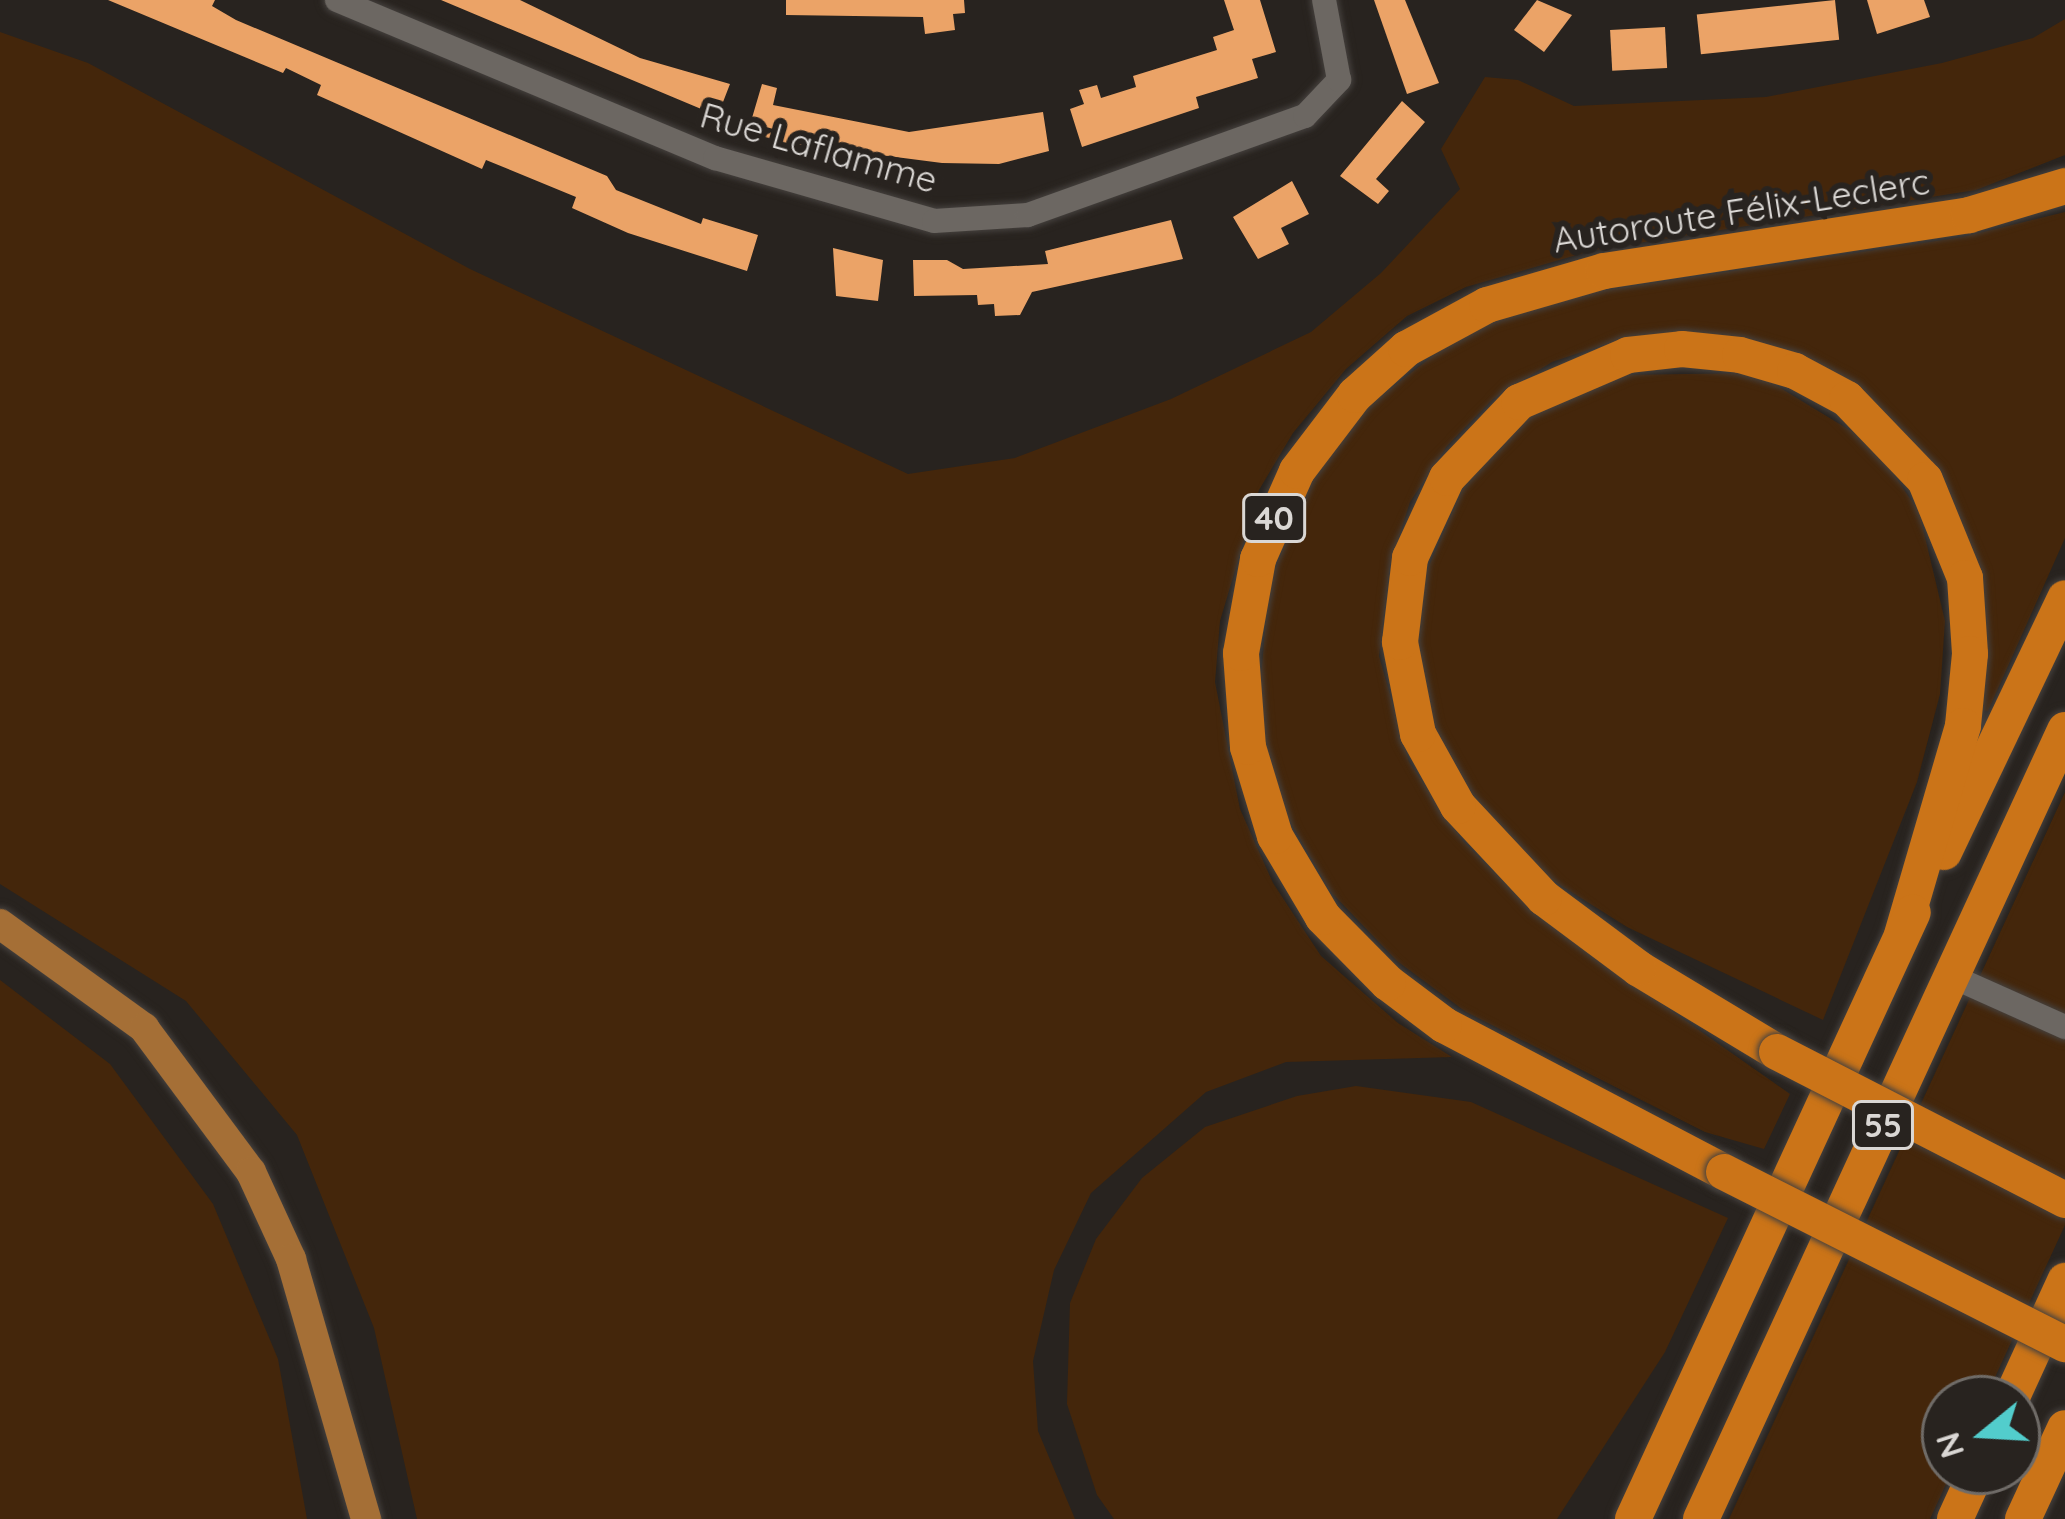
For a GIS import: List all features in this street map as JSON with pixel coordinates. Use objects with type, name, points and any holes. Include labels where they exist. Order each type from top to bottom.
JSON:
[{"type":"highway","name":"Autoroute Félix-Leclerc","points":[[2065,186],[1970,215],[1604,271],[1487,305],[1406,350],[1332,421],[1282,498],[1258,560],[1241,653],[1248,747],[1275,836],[1323,917],[1388,983],[1444,1025],[2065,1344]]},
{"type":"highway","points":[[1902,934],[1963,726],[1970,654],[1965,578],[1925,480],[1847,399],[1795,371],[1740,355],[1682,349],[1628,355],[1569,374],[1519,402],[1447,478],[1410,558],[1400,642],[1418,734],[1458,806],[1544,898],[1627,961],[1778,1052],[2065,1200]]},
{"type":"highway","points":[[1633,1519],[1902,934],[2065,598]]},
{"type":"highway","name":"55","points":[[1700,1519],[2065,730]]},
{"type":"highway","points":[[2022,1375],[2065,1281]]},
{"type":"highway","points":[[2023,1519],[2065,1428]]},
{"type":"main road","points":[[0,924],[144,1028],[251,1172],[291,1258],[366,1519]]},
{"type":"street","name":"Rue Laflamme","points":[[337,0],[715,158],[934,221],[1028,214],[1305,116],[1339,80],[1324,0]]},
{"type":"street","points":[[1952,976],[2065,1027]]},
{"type":"shaded area","points":[[2065,19],[2065,155],[1976,190],[1594,250],[1466,287],[1407,316],[1346,369],[1293,433],[1259,490],[1220,621],[1215,682],[1240,809],[1273,883],[1321,956],[1398,1023],[1452,1057],[1286,1062],[1206,1092],[1091,1193],[1054,1270],[1033,1361],[1038,1431],[1075,1519],[417,1519],[374,1328],[297,1135],[186,1001],[0,884],[0,32],[88,63],[470,269],[908,474],[1015,458],[1171,399],[1311,332],[1381,273],[1460,189],[1441,149],[1485,77],[1518,80],[1574,106],[1766,97],[1942,63],[2033,38]]},
{"type":"shaded area","points":[[2065,212],[2065,538],[1988,711],[1980,710],[1974,556],[1962,523],[1945,486],[1872,403],[1615,341],[1552,362],[1493,399],[1447,446],[1410,502],[1390,565],[1379,656],[1409,762],[1462,840],[1538,917],[1790,1094],[1764,1149],[1705,1132],[1466,1012],[1397,961],[1330,891],[1279,802],[1258,713],[1269,585],[1308,486],[1367,407],[1456,338],[1558,297],[1963,237]]},
{"type":"shaded area","points":[[1756,373],[1874,445],[1919,512],[1945,621],[1940,694],[1917,782],[1823,1020],[1627,927],[1546,876],[1464,791],[1419,702],[1415,598],[1474,463],[1517,422],[1618,375]]},
{"type":"shaded area","points":[[2065,792],[2065,1225],[1996,1375],[1921,1375],[1921,1495],[1941,1495],[1930,1519],[1729,1519]]},
{"type":"shaded area","points":[[0,980],[110,1064],[213,1204],[278,1359],[307,1519],[0,1519]]},
{"type":"shaded area","points":[[1356,1086],[1471,1102],[1728,1218],[1665,1352],[1557,1519],[1114,1519],[1097,1495],[1067,1404],[1070,1303],[1096,1239],[1142,1178],[1205,1127],[1297,1096]]},
{"type":"building","points":[[108,0],[215,0],[212,6],[236,20],[607,176],[616,190],[701,224],[703,218],[758,235],[747,271],[628,233],[572,208],[576,197],[486,160],[482,169],[317,95],[321,85],[286,68],[283,73]]},
{"type":"building","points":[[441,0],[520,0],[640,58],[730,84],[718,115]]},
{"type":"building","points":[[786,0],[964,0],[965,13],[953,14],[955,30],[925,34],[923,17],[786,15]]},
{"type":"building","points":[[1224,0],[1260,0],[1276,52],[1252,59],[1258,78],[1196,97],[1199,108],[1082,147],[1070,109],[1084,104],[1079,90],[1097,85],[1101,98],[1136,87],[1133,76],[1217,50],[1213,37],[1234,30]]},
{"type":"building","points":[[1374,0],[1405,0],[1439,83],[1407,94]]},
{"type":"building","points":[[1537,0],[1572,15],[1544,52],[1514,30]]},
{"type":"building","points":[[1835,0],[1839,40],[1701,54],[1697,15]]},
{"type":"building","points":[[1867,0],[1924,0],[1930,17],[1877,34]]},
{"type":"building","points":[[1665,27],[1667,68],[1612,71],[1610,30]]},
{"type":"building","points":[[762,84],[777,88],[773,105],[909,132],[1043,112],[1049,151],[999,164],[942,163],[764,140],[747,135]]},
{"type":"building","points":[[1402,101],[1425,122],[1376,179],[1389,191],[1378,204],[1340,176]]},
{"type":"building","points":[[1292,181],[1309,214],[1281,228],[1289,244],[1258,259],[1233,217]]},
{"type":"building","points":[[1171,220],[1183,259],[1032,292],[1020,315],[995,316],[994,304],[978,305],[977,295],[914,296],[913,260],[947,260],[963,269],[1048,264],[1045,251]]},
{"type":"building","points":[[833,248],[883,260],[878,301],[836,296]]}]
